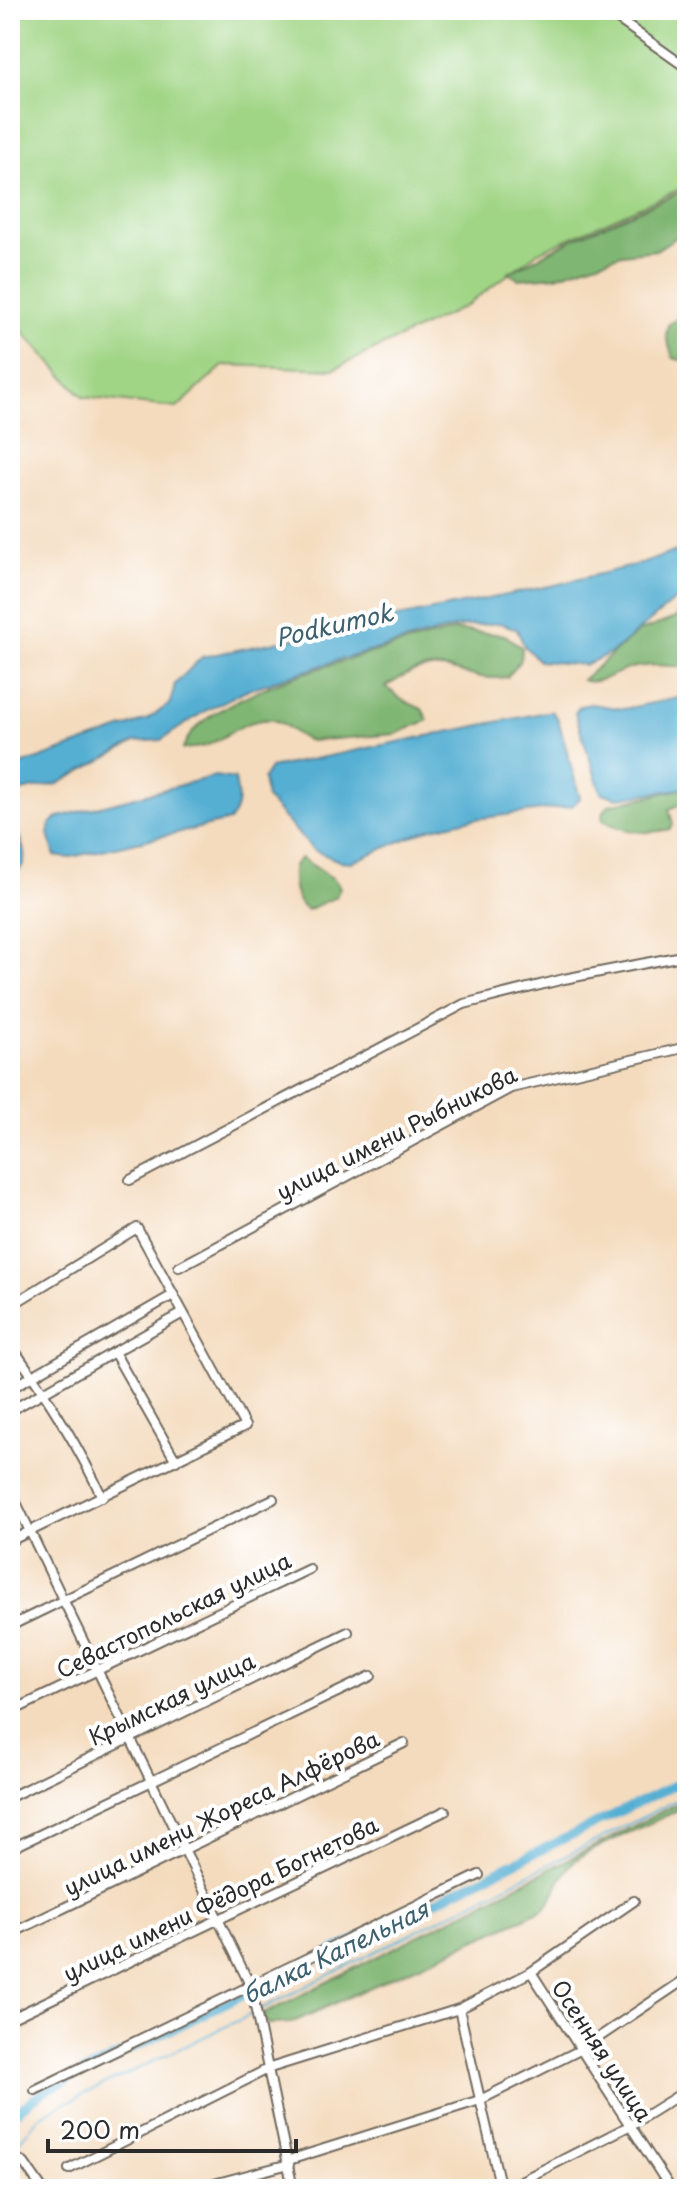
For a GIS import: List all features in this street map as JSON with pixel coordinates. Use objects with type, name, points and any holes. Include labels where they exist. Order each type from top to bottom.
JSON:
[{"type":"street","points":[[605,10],[687,68]]},
{"type":"street","points":[[130,1180],[464,1004],[564,979],[687,955]]},
{"type":"street","name":"улица имени Рыбникова","points":[[179,1267],[511,1088],[687,1047]]},
{"type":"street","points":[[10,1306],[137,1228],[245,1426],[10,1541]]},
{"type":"street","points":[[10,1389],[173,1295]]},
{"type":"street","points":[[10,1411],[183,1313]]},
{"type":"street","points":[[10,1344],[45,1392],[86,1462],[102,1497]]},
{"type":"street","points":[[114,1352],[176,1461]]},
{"type":"street","points":[[10,1490],[251,1987],[293,2189]]},
{"type":"street","points":[[10,1626],[273,1499]]},
{"type":"street","name":"Севастопольская улица","points":[[10,1712],[309,1569]]},
{"type":"street","name":"Крымская улица","points":[[10,1797],[348,1632]]},
{"type":"street","points":[[10,1849],[371,1676]]},
{"type":"street","name":"улица имени Жореса Алфёрова","points":[[10,1934],[404,1743]]},
{"type":"street","name":"улица имени Фёдора Богнетова","points":[[10,2019],[445,1811]]},
{"type":"street","points":[[35,2090],[479,1875]]},
{"type":"street","points":[[69,2169],[270,2068],[459,2009],[531,1972],[634,1901]]},
{"type":"street","name":"Осенняя улица","points":[[531,1972],[671,2189]]},
{"type":"street","points":[[195,2189],[480,2100],[580,2050],[687,1978]]},
{"type":"street","points":[[459,2009],[503,2189],[631,2125],[687,2090]]},
{"type":"street","points":[[10,2154],[24,2163],[42,2189]]},
{"type":"green space","points":[[10,10],[687,10],[687,186],[538,252],[466,306],[334,369],[224,365],[177,408],[83,397],[10,318]]},
{"type":"green space","points":[[687,189],[687,230],[656,250],[622,254],[556,276],[519,279],[508,273],[573,239]]},
{"type":"green space","points":[[687,312],[687,362],[673,358],[666,336],[668,325]]},
{"type":"green space","points":[[687,605],[687,668],[643,666],[595,681],[582,680],[638,632],[675,618]]},
{"type":"green space","points":[[456,630],[505,635],[522,648],[521,659],[507,677],[489,678],[448,669],[422,669],[386,687],[402,700],[422,709],[428,720],[396,734],[310,741],[277,721],[263,720],[246,724],[208,745],[183,749],[197,727],[224,707],[261,689],[348,659]]},
{"type":"green space","points":[[687,788],[687,802],[669,809],[673,824],[670,829],[635,832],[603,820],[602,814],[609,805]]},
{"type":"green space","points":[[301,858],[334,879],[340,887],[336,897],[307,910],[303,907],[294,890],[293,877],[294,865]]},
{"type":"green space","points":[[687,1799],[687,1806],[573,1862],[544,1909],[291,2023],[268,2024],[262,2015]]},
{"type":"water","points":[[687,547],[687,590],[613,652],[585,665],[539,661],[524,646],[517,629],[500,623],[457,627],[335,661],[244,691],[205,711],[161,740],[135,742],[58,784],[10,793],[10,769],[146,720],[170,704],[175,684],[202,657],[555,585],[644,563]]},
{"type":"water","points":[[687,696],[687,788],[618,798],[601,793],[575,713],[580,706],[591,704],[624,709]]},
{"type":"water","points":[[551,711],[558,719],[580,798],[572,806],[468,820],[429,829],[352,862],[339,861],[313,850],[266,798],[263,779],[270,768]]},
{"type":"water","points":[[215,776],[235,779],[237,806],[229,821],[67,858],[55,856],[49,835],[50,824],[59,817]]},
{"type":"water","points":[[10,832],[19,836],[24,859],[20,869],[10,877]]},
{"type":"waterway","points":[[10,2116],[45,2091],[687,1779]]},
{"type":"waterway","name":"балка Капельная","points":[[259,2010],[687,1795]]},
{"type":"waterway","name":"балка Капельная","points":[[12,2150],[41,2115],[254,2013]]},
{"type":"water label","name":"Podkumok","points":[[334,624]]}]
